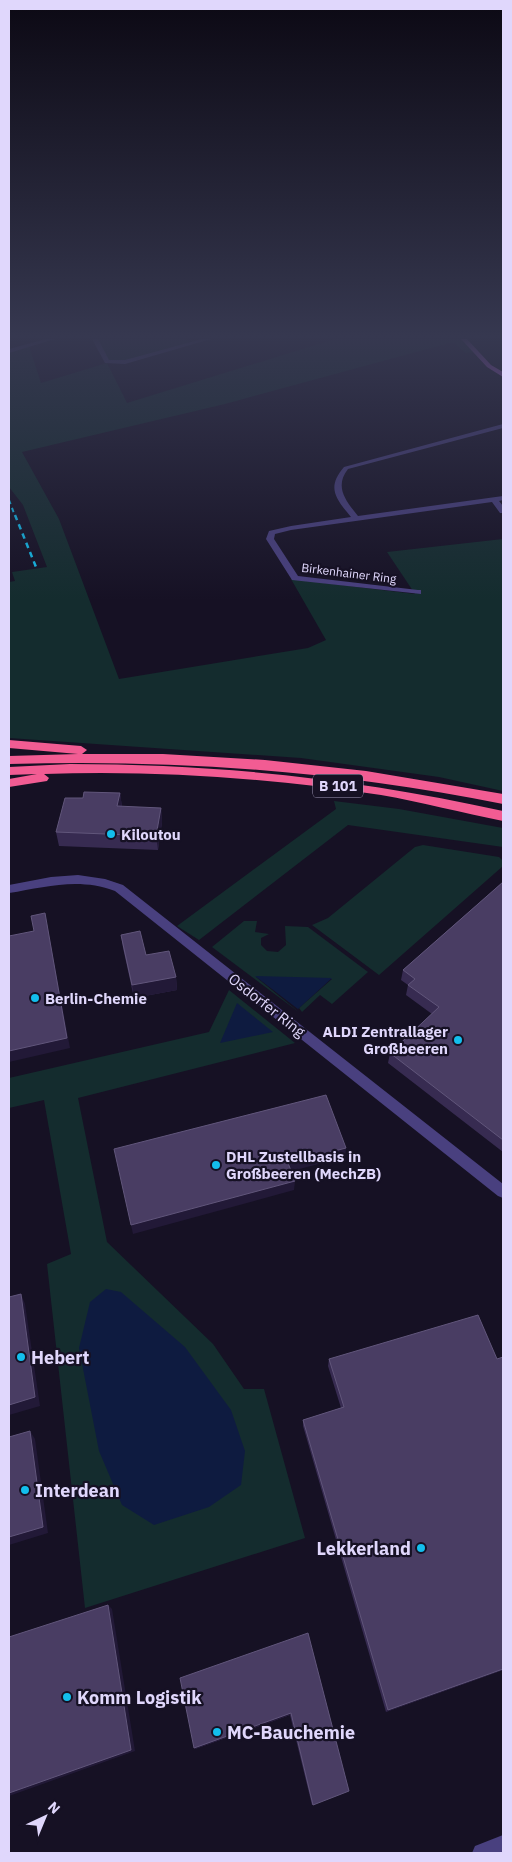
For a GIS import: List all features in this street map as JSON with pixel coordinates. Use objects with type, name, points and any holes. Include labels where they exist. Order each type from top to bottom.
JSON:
[{"type":"highway","points":[[9,744],[68,748],[127,757]]},
{"type":"highway","name":"B 101","points":[[9,760],[127,757],[297,767],[394,780],[503,799]]},
{"type":"highway","name":"B 101","points":[[9,771],[128,768],[292,780],[350,787],[503,816]]},
{"type":"highway","points":[[9,783],[85,775],[171,770]]},
{"type":"street","points":[[356,518],[337,494],[336,486],[340,473],[346,468],[503,426]]},
{"type":"street","points":[[492,429],[503,436]]},
{"type":"street","name":"Birkenhainer Ring","points":[[418,592],[295,578],[270,539],[272,532],[356,518],[503,498]]},
{"type":"street","points":[[494,499],[503,511]]},
{"type":"street","name":"Osdorfer Ring","points":[[9,889],[78,877],[108,883],[119,888],[503,1192]]},
{"type":"street","points":[[482,1853],[503,1845]]},
{"type":"green space","points":[[9,426],[132,426],[22,452],[59,519],[119,679],[308,648],[326,640],[291,579],[415,594],[387,552],[503,539],[503,791],[439,777],[301,758],[9,738],[9,582],[15,581],[12,572],[47,567],[23,505],[9,487]]},
{"type":"green space","points":[[334,801],[399,809],[503,828],[503,847],[348,825],[199,940],[177,926],[336,809]]},
{"type":"green space","points":[[423,845],[499,857],[503,861],[503,866],[379,975],[312,925],[328,918],[415,847]]},
{"type":"green space","points":[[244,921],[257,921],[255,932],[269,934],[261,938],[261,945],[267,951],[278,952],[286,945],[285,926],[308,927],[368,972],[332,1004],[320,995],[302,1012],[299,1008],[332,979],[256,977],[300,1013],[212,947]]},
{"type":"green space","points":[[229,990],[295,1043],[78,1098],[107,1242],[213,1344],[244,1389],[264,1389],[305,1538],[85,1608],[47,1264],[71,1254],[44,1100],[9,1108],[9,1078],[209,1032]]},
{"type":"water","points":[[255,976],[332,978],[298,1009]]},
{"type":"water","points":[[237,1003],[273,1032],[220,1043]]},
{"type":"water","points":[[106,1289],[121,1292],[185,1347],[231,1410],[245,1451],[241,1485],[209,1507],[154,1525],[122,1505],[99,1451],[79,1348],[90,1302]]},
{"type":"building","points":[[84,792],[120,793],[117,806],[161,808],[156,836],[56,832],[65,798],[83,798]]},
{"type":"building","name":"ALDI Zentrallager Großbeeren","points":[[503,882],[503,1140],[390,1053],[439,1007],[408,985],[415,979],[403,970]]},
{"type":"building","name":"Berlin-Chemie","points":[[45,913],[67,1038],[9,1051],[9,936],[34,931],[31,916]]},
{"type":"building","points":[[140,931],[146,955],[169,951],[176,977],[132,985],[121,935]]},
{"type":"building","name":"DHL Zustellbasis in Großbeeren (MechZB)","points":[[326,1095],[346,1148],[288,1163],[295,1181],[131,1225],[114,1149]]},
{"type":"building","name":"Hebert","points":[[21,1294],[35,1397],[9,1405],[9,1297]]},
{"type":"building","name":"Lekkerland","points":[[478,1315],[497,1359],[503,1357],[503,1669],[388,1710],[303,1420],[344,1407],[329,1359]]},
{"type":"building","name":"Interdean","points":[[30,1431],[43,1527],[9,1537],[9,1437]]},
{"type":"building","name":"Komm Logistik","points":[[108,1605],[131,1750],[9,1793],[9,1637]]},
{"type":"building","name":"MC-Bauchemie","points":[[308,1633],[349,1791],[313,1805],[291,1713],[194,1748],[180,1678]]},
{"type":"railway","points":[[9,500],[15,516]]},
{"type":"railway","points":[[15,515],[36,567]]},
{"type":"place","name":"Kiloutou","points":[[111,834]]},
{"type":"place","name":"Berlin-Chemie","points":[[35,998]]},
{"type":"place","name":"ALDI Zentrallager Großbeeren","points":[[458,1040]]},
{"type":"place","name":"DHL Zustellbasis in Großbeeren (MechZB)","points":[[216,1165]]},
{"type":"place","name":"Hebert","points":[[21,1357]]},
{"type":"place","name":"Interdean","points":[[25,1490]]},
{"type":"place","name":"Lekkerland","points":[[421,1548]]},
{"type":"place","name":"Komm Logistik","points":[[67,1697]]},
{"type":"place","name":"MC-Bauchemie","points":[[217,1732]]}]
